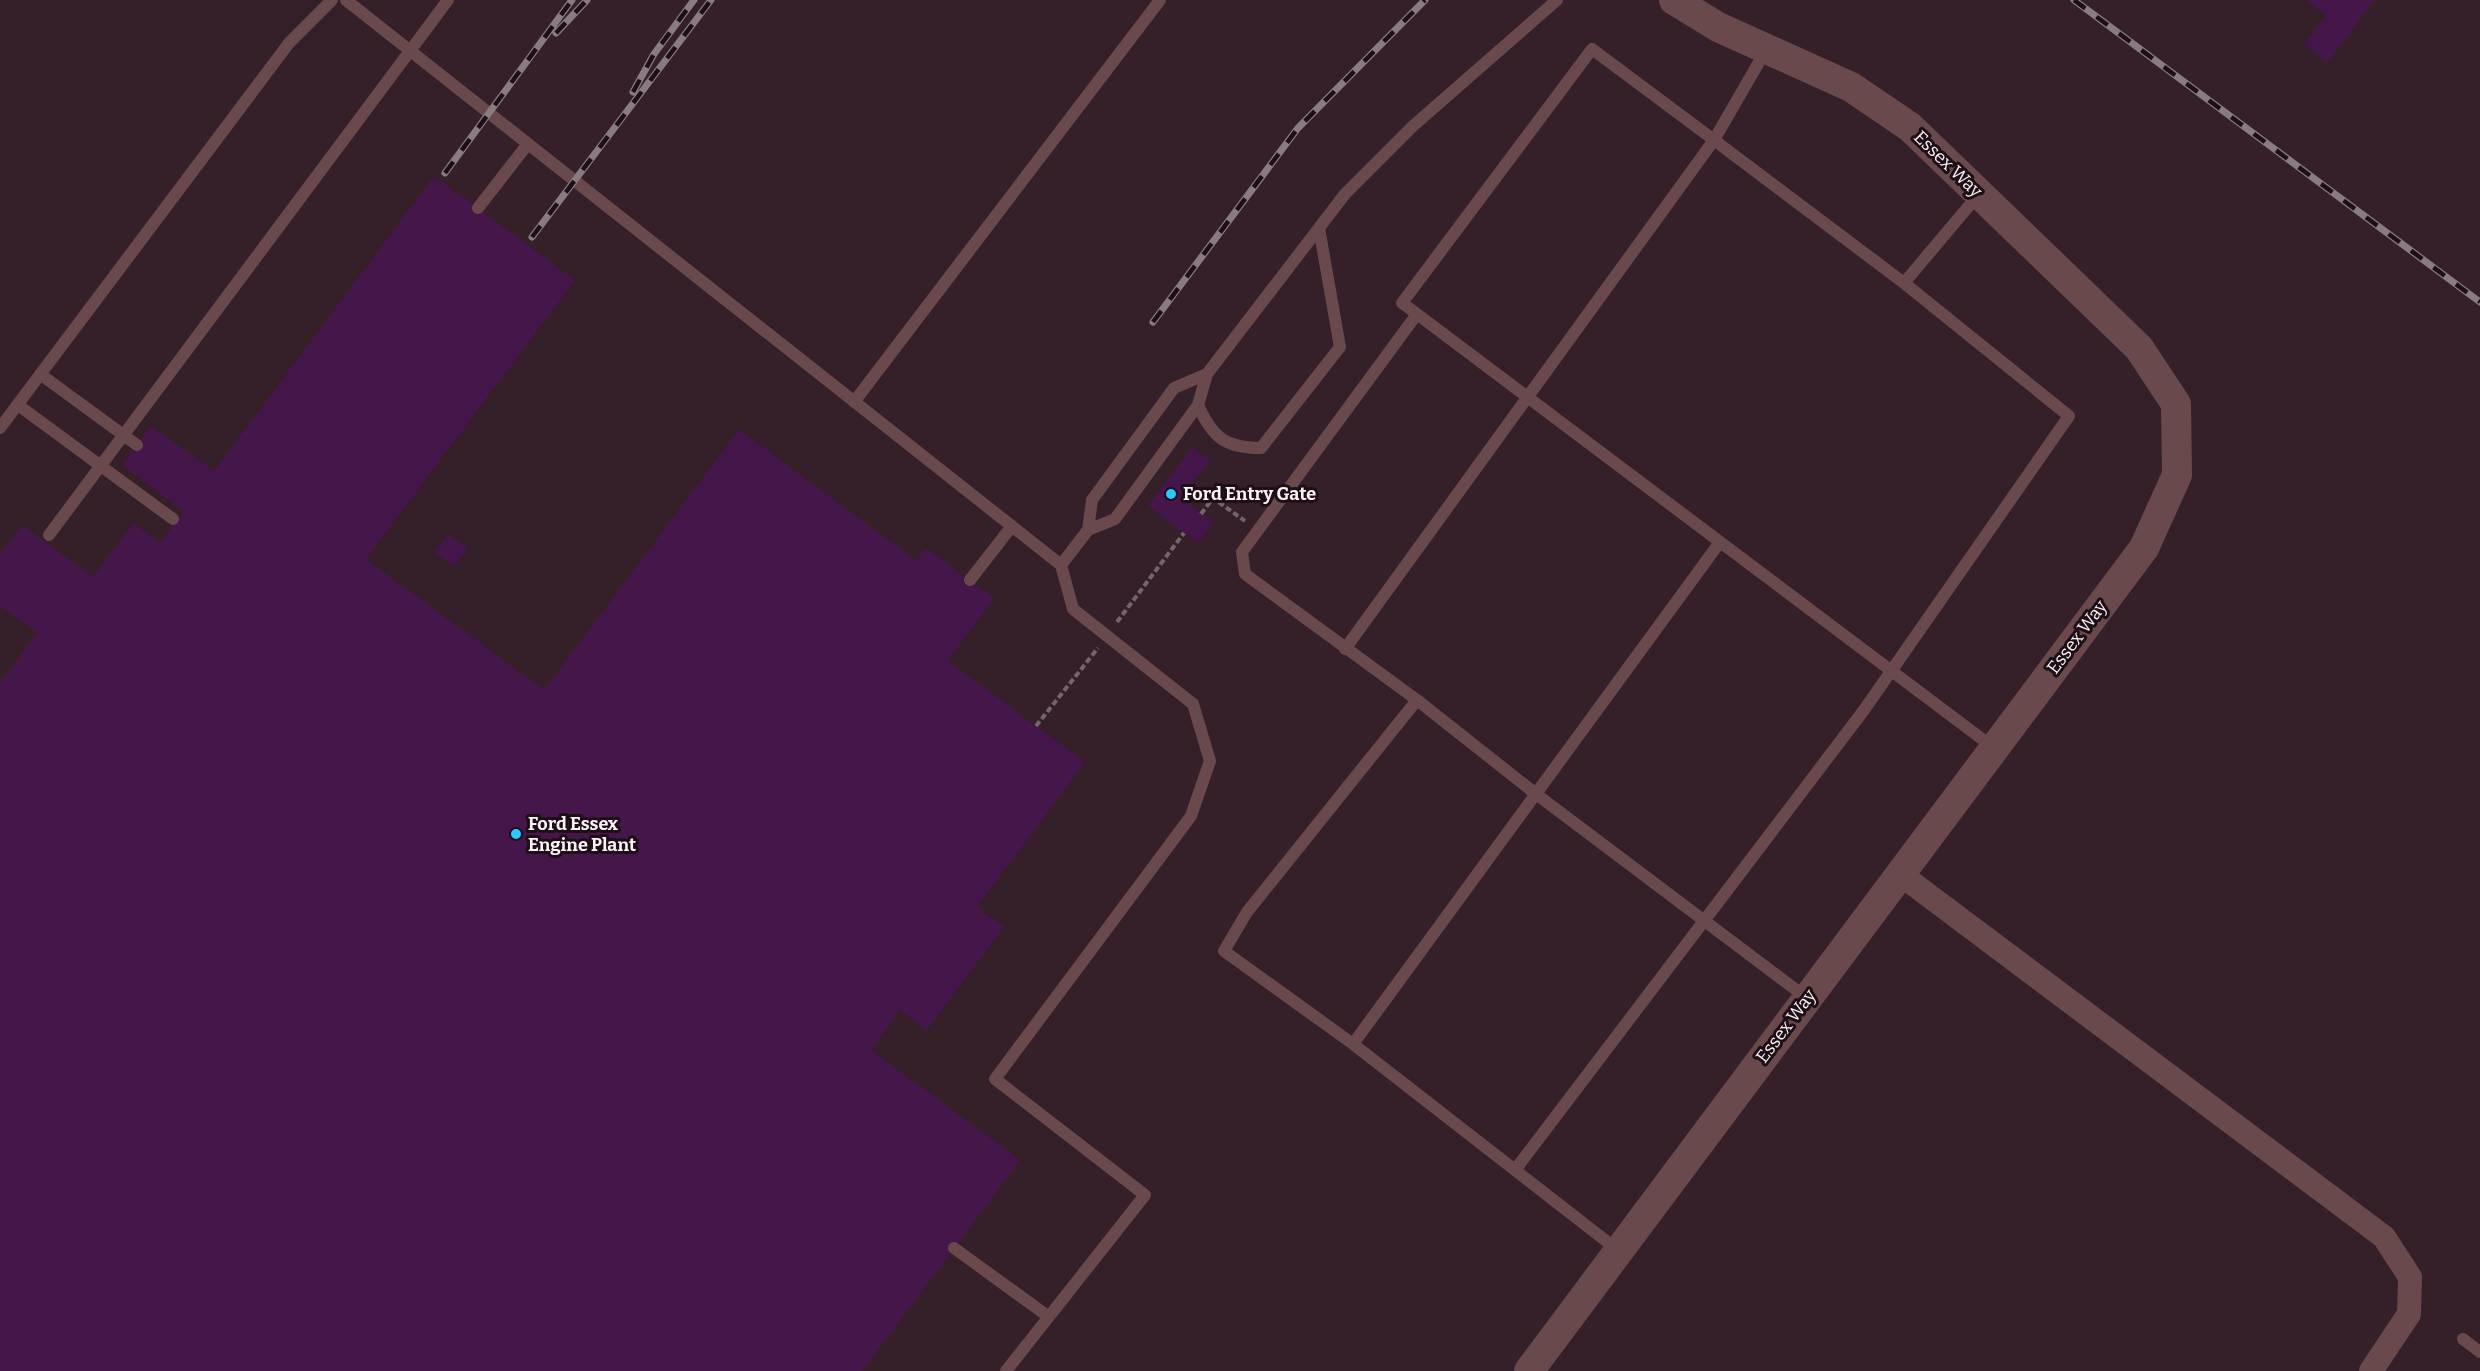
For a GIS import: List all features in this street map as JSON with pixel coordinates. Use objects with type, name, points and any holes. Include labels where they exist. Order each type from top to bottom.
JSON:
[{"type":"street","name":"Essex Way","points":[[1529,1371],[2144,548],[2177,474],[2176,404],[2139,348],[1910,127],[1851,87],[1718,27],[1674,0]]},
{"type":"street","points":[[1900,874],[2384,1237],[2410,1277],[2409,1314],[2372,1371]]},
{"type":"lane","points":[[0,428],[289,43],[332,0]]},
{"type":"lane","points":[[346,0],[1060,565],[1073,609],[1193,704],[1210,761],[1191,816],[995,1079],[1145,1195],[1006,1371]]},
{"type":"lane","points":[[50,535],[448,0]]},
{"type":"lane","points":[[854,402],[1160,0]]},
{"type":"lane","points":[[1060,565],[1088,530],[1115,519],[1198,405],[1207,374],[1345,194],[1413,126],[1557,0]]},
{"type":"lane","points":[[1515,1170],[1892,670],[2069,416],[1904,283],[1592,49],[1402,303],[1892,670],[1994,748]]},
{"type":"lane","points":[[1345,649],[1714,140],[1767,49]]},
{"type":"lane","points":[[478,208],[527,145]]},
{"type":"lane","points":[[1904,283],[1979,194]]},
{"type":"lane","points":[[1198,405],[1205,421],[1220,439],[1240,448],[1261,448],[1340,346],[1319,228]]},
{"type":"lane","points":[[1417,314],[1242,552],[1245,574],[1417,700],[1536,794],[1807,998]]},
{"type":"lane","points":[[40,374],[137,445]]},
{"type":"lane","points":[[1088,530],[1092,500],[1174,388],[1207,374]]},
{"type":"lane","points":[[18,405],[172,519]]},
{"type":"lane","points":[[970,580],[1012,526]]},
{"type":"lane","points":[[1353,1044],[1720,542]]},
{"type":"lane","points":[[1417,700],[1247,912],[1224,951],[1353,1044],[1619,1251]]},
{"type":"lane","points":[[954,1248],[1049,1317]]},
{"type":"lane","points":[[2463,1339],[2480,1352]]},
{"type":"path","points":[[1202,514],[1213,498],[1258,531]]},
{"type":"path","points":[[1117,622],[1184,533]]},
{"type":"path","points":[[1036,726],[1098,647]]},
{"type":"shaded area","points":[[0,0],[2480,0],[2480,1371],[0,1371]]},
{"type":"building","points":[[2306,0],[2374,0],[2328,62],[2304,44],[2326,15]]},
{"type":"building","name":"Ford Essex Engine Plant","points":[[434,176],[575,280],[366,559],[544,690],[739,429],[916,561],[926,548],[994,598],[948,661],[1085,762],[977,907],[1004,927],[927,1030],[900,1010],[871,1050],[1020,1160],[862,1371],[0,1371],[0,683],[37,633],[0,606],[0,554],[22,525],[93,577],[133,523],[160,543],[184,511],[122,465],[151,426],[214,471]]},
{"type":"building","name":"Ford Entry Gate","points":[[1192,447],[1210,460],[1181,499],[1214,522],[1198,543],[1148,506]]},
{"type":"building","points":[[448,534],[468,548],[454,567],[434,552]]},
{"type":"railway","points":[[445,173],[572,0]]},
{"type":"railway","points":[[556,33],[587,0]]},
{"type":"railway","points":[[633,92],[654,54],[694,0]]},
{"type":"railway","points":[[532,237],[711,0]]},
{"type":"railway","points":[[1153,322],[1298,128],[1425,0]]},
{"type":"railway","points":[[2074,0],[2480,302]]},
{"type":"place","name":"Ford Entry Gate","points":[[1171,494]]},
{"type":"place","name":"Ford Essex Engine Plant","points":[[516,834]]}]
